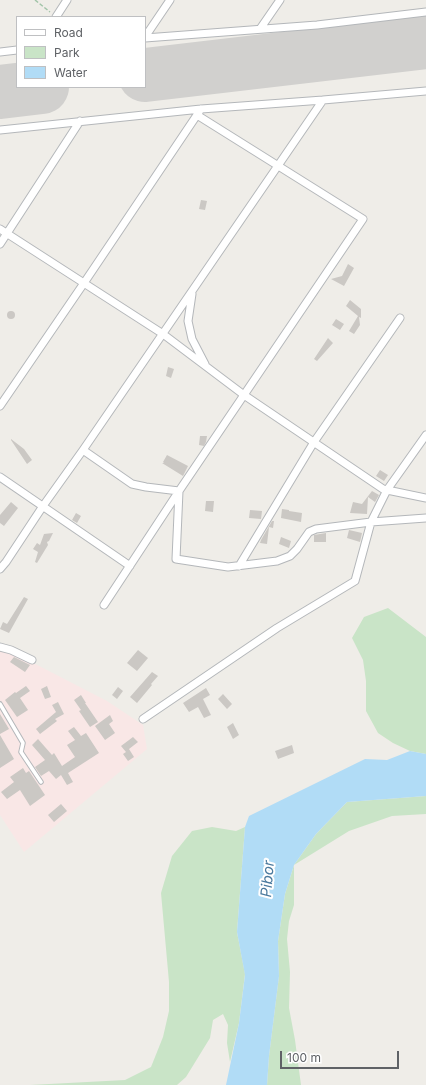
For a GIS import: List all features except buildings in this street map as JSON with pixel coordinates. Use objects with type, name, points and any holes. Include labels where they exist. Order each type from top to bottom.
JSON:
[{"type":"street","points":[[57,16],[67,0]]},
{"type":"street","points":[[146,36],[170,0]]},
{"type":"street","points":[[260,29],[280,0]]},
{"type":"street","points":[[146,38],[317,25],[426,12]]},
{"type":"street","points":[[0,52],[16,50]]},
{"type":"street","points":[[0,130],[80,121],[199,112],[426,91]]},
{"type":"street","points":[[0,569],[323,100]]},
{"type":"street","points":[[104,605],[179,491],[363,220],[278,166],[199,112]]},
{"type":"street","points":[[0,406],[199,112]]},
{"type":"street","points":[[0,244],[80,121]]},
{"type":"street","points":[[0,229],[163,334],[244,395],[387,490],[426,498]]},
{"type":"street","points":[[192,292],[188,320],[192,339],[206,366]]},
{"type":"street","points":[[239,566],[314,442],[400,318]]},
{"type":"street","points":[[143,719],[277,628],[355,581],[371,522],[387,490],[426,435]]},
{"type":"street","points":[[83,450],[132,484],[179,491]]},
{"type":"street","points":[[0,477],[130,566]]},
{"type":"street","points":[[179,491],[176,559],[228,567],[277,561],[290,556],[309,532],[316,529],[371,522],[426,518]]},
{"type":"street","points":[[0,647],[11,650],[32,660]]},
{"type":"lane","points":[[0,704],[23,743],[21,752],[41,782]]},
{"type":"path","points":[[35,0],[55,16]]},
{"type":"shaded area","points":[[0,651],[14,653],[107,701],[143,725],[147,749],[24,852],[0,815]]},
{"type":"green space","points":[[388,608],[426,637],[426,754],[410,751],[393,743],[378,733],[366,711],[366,681],[363,660],[352,638],[364,617]]},
{"type":"green space","points":[[426,796],[426,814],[392,816],[349,831],[294,865],[316,834],[347,802]]},
{"type":"green space","points":[[212,827],[236,831],[245,827],[237,932],[245,974],[239,1023],[230,1062],[227,1043],[228,1025],[223,1014],[213,1020],[210,1038],[186,1077],[177,1085],[30,1085],[125,1080],[151,1067],[163,1037],[169,1011],[169,982],[161,893],[172,856],[192,831]]},
{"type":"green space","points":[[294,865],[294,905],[289,921],[287,939],[290,972],[289,1008],[301,1085],[267,1085],[279,976],[278,941],[285,894]]},
{"type":"water","name":"Pibor","points":[[410,751],[426,754],[426,796],[347,802],[316,834],[294,865],[285,894],[278,941],[279,976],[267,1085],[226,1085],[239,1023],[245,975],[237,932],[245,827],[249,816],[365,759],[387,760]]},
{"type":"runway","points":[[146,75],[426,42]]},
{"type":"runway","points":[[0,92],[34,88]]}]
